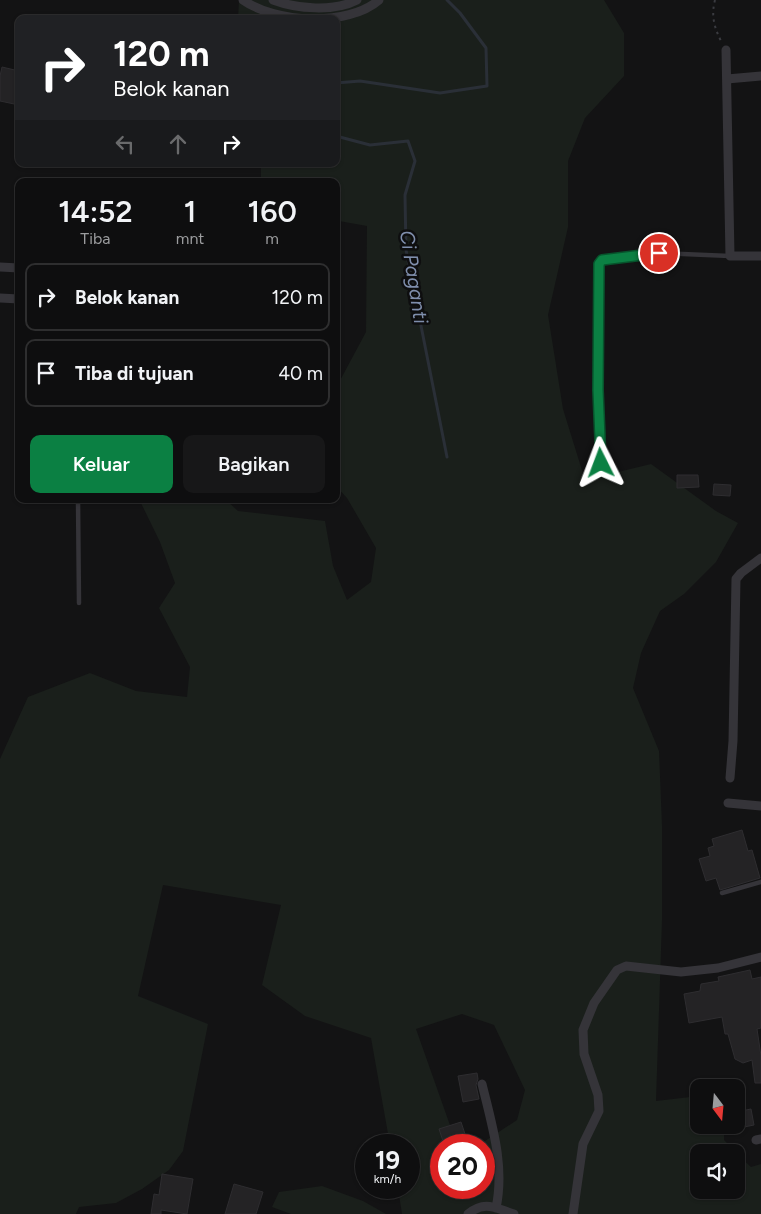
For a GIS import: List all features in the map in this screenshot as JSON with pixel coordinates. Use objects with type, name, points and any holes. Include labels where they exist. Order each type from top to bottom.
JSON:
[{"type":"street","points":[[243,0],[263,11],[279,15]]},
{"type":"street","points":[[273,0],[306,8],[331,6],[357,0]]},
{"type":"street","points":[[340,16],[356,13],[379,0]]},
{"type":"street","points":[[726,50],[730,256],[761,256]]},
{"type":"street","points":[[727,79],[761,76]]},
{"type":"street","points":[[0,267],[15,268]]},
{"type":"street","points":[[0,298],[15,299]]},
{"type":"street","points":[[730,778],[733,741],[736,579],[740,572],[761,558]]},
{"type":"street","points":[[728,803],[761,806]]},
{"type":"street","points":[[573,1214],[583,1144],[599,1111],[598,1095],[584,1054],[583,1030],[594,1002],[617,970],[626,966],[681,972],[718,968],[761,957]]},
{"type":"street","points":[[482,1084],[500,1168],[500,1191],[496,1208]]},
{"type":"street","points":[[468,1214],[476,1207],[481,1206],[496,1208],[514,1214]]},
{"type":"lane","points":[[601,463],[597,295],[600,262],[602,260],[659,253],[730,256]]},
{"type":"lane","points":[[78,503],[79,603]]},
{"type":"lane","points":[[722,893],[761,882]]},
{"type":"path","points":[[715,0],[714,24],[726,50]]},
{"type":"shaded area","points":[[239,0],[604,0],[624,33],[624,76],[585,118],[568,161],[568,227],[548,315],[563,409],[585,480],[651,464],[716,511],[738,523],[716,562],[684,594],[660,611],[641,653],[633,688],[659,751],[662,826],[662,920],[656,1101],[690,1097],[690,1134],[724,1134],[724,1140],[728,1144],[690,1144],[690,1199],[745,1199],[745,1161],[751,1167],[761,1164],[761,1214],[402,1214],[400,1199],[420,1199],[420,1134],[388,1134],[371,1038],[305,1016],[262,985],[281,905],[163,885],[138,996],[208,1024],[183,1151],[169,1170],[142,1189],[116,1203],[79,1207],[76,1214],[0,1214],[0,759],[28,697],[90,673],[136,691],[187,697],[190,667],[159,608],[175,583],[160,542],[141,503],[229,503],[238,511],[325,521],[333,566],[347,600],[371,582],[376,548],[347,498],[340,490],[340,381],[366,332],[367,226],[340,221],[340,178],[261,178],[261,167],[340,167],[340,15],[238,15]],"holes":[[[462,1014],[494,1025],[525,1090],[517,1120],[495,1134],[495,1199],[430,1199],[430,1134],[453,1134],[416,1029]]]},
{"type":"shaded area","points":[[322,1186],[363,1201],[386,1214],[291,1214],[272,1207],[279,1192]]},
{"type":"building","points":[[2,67],[15,70],[15,104],[0,101]]},
{"type":"building","points":[[677,475],[698,475],[699,487],[677,488]]},
{"type":"building","points":[[714,484],[731,485],[730,496],[713,495]]},
{"type":"building","points":[[742,830],[748,851],[752,850],[760,878],[720,890],[716,878],[706,881],[699,859],[710,856],[708,848],[714,846],[712,839]]},
{"type":"building","points":[[750,970],[752,979],[761,977],[761,1028],[757,1029],[761,1056],[761,1083],[755,1083],[752,1060],[743,1063],[735,1059],[728,1034],[725,1034],[722,1017],[689,1023],[684,994],[700,991],[701,984],[719,981],[718,977]]},
{"type":"building","points":[[477,1073],[476,1085],[479,1099],[463,1102],[458,1076]]},
{"type":"building","points":[[751,1109],[754,1125],[745,1127],[745,1110]]},
{"type":"building","points":[[461,1122],[465,1134],[441,1134],[439,1129]]},
{"type":"building","points":[[162,1174],[193,1179],[187,1214],[161,1210],[161,1214],[151,1214],[154,1194],[159,1195]]},
{"type":"building","points":[[234,1184],[263,1192],[256,1214],[225,1214]]},
{"type":"waterway","name":"Ci Paganti","points":[[340,83],[360,81],[440,93],[487,86],[486,48],[460,13],[447,0]]},
{"type":"waterway","name":"Ci Paganti","points":[[340,137],[370,145],[408,141],[415,161],[405,195],[406,250],[447,457]]},
{"type":"route","points":[[601,463],[597,295],[599,264],[602,260],[659,253]]}]
